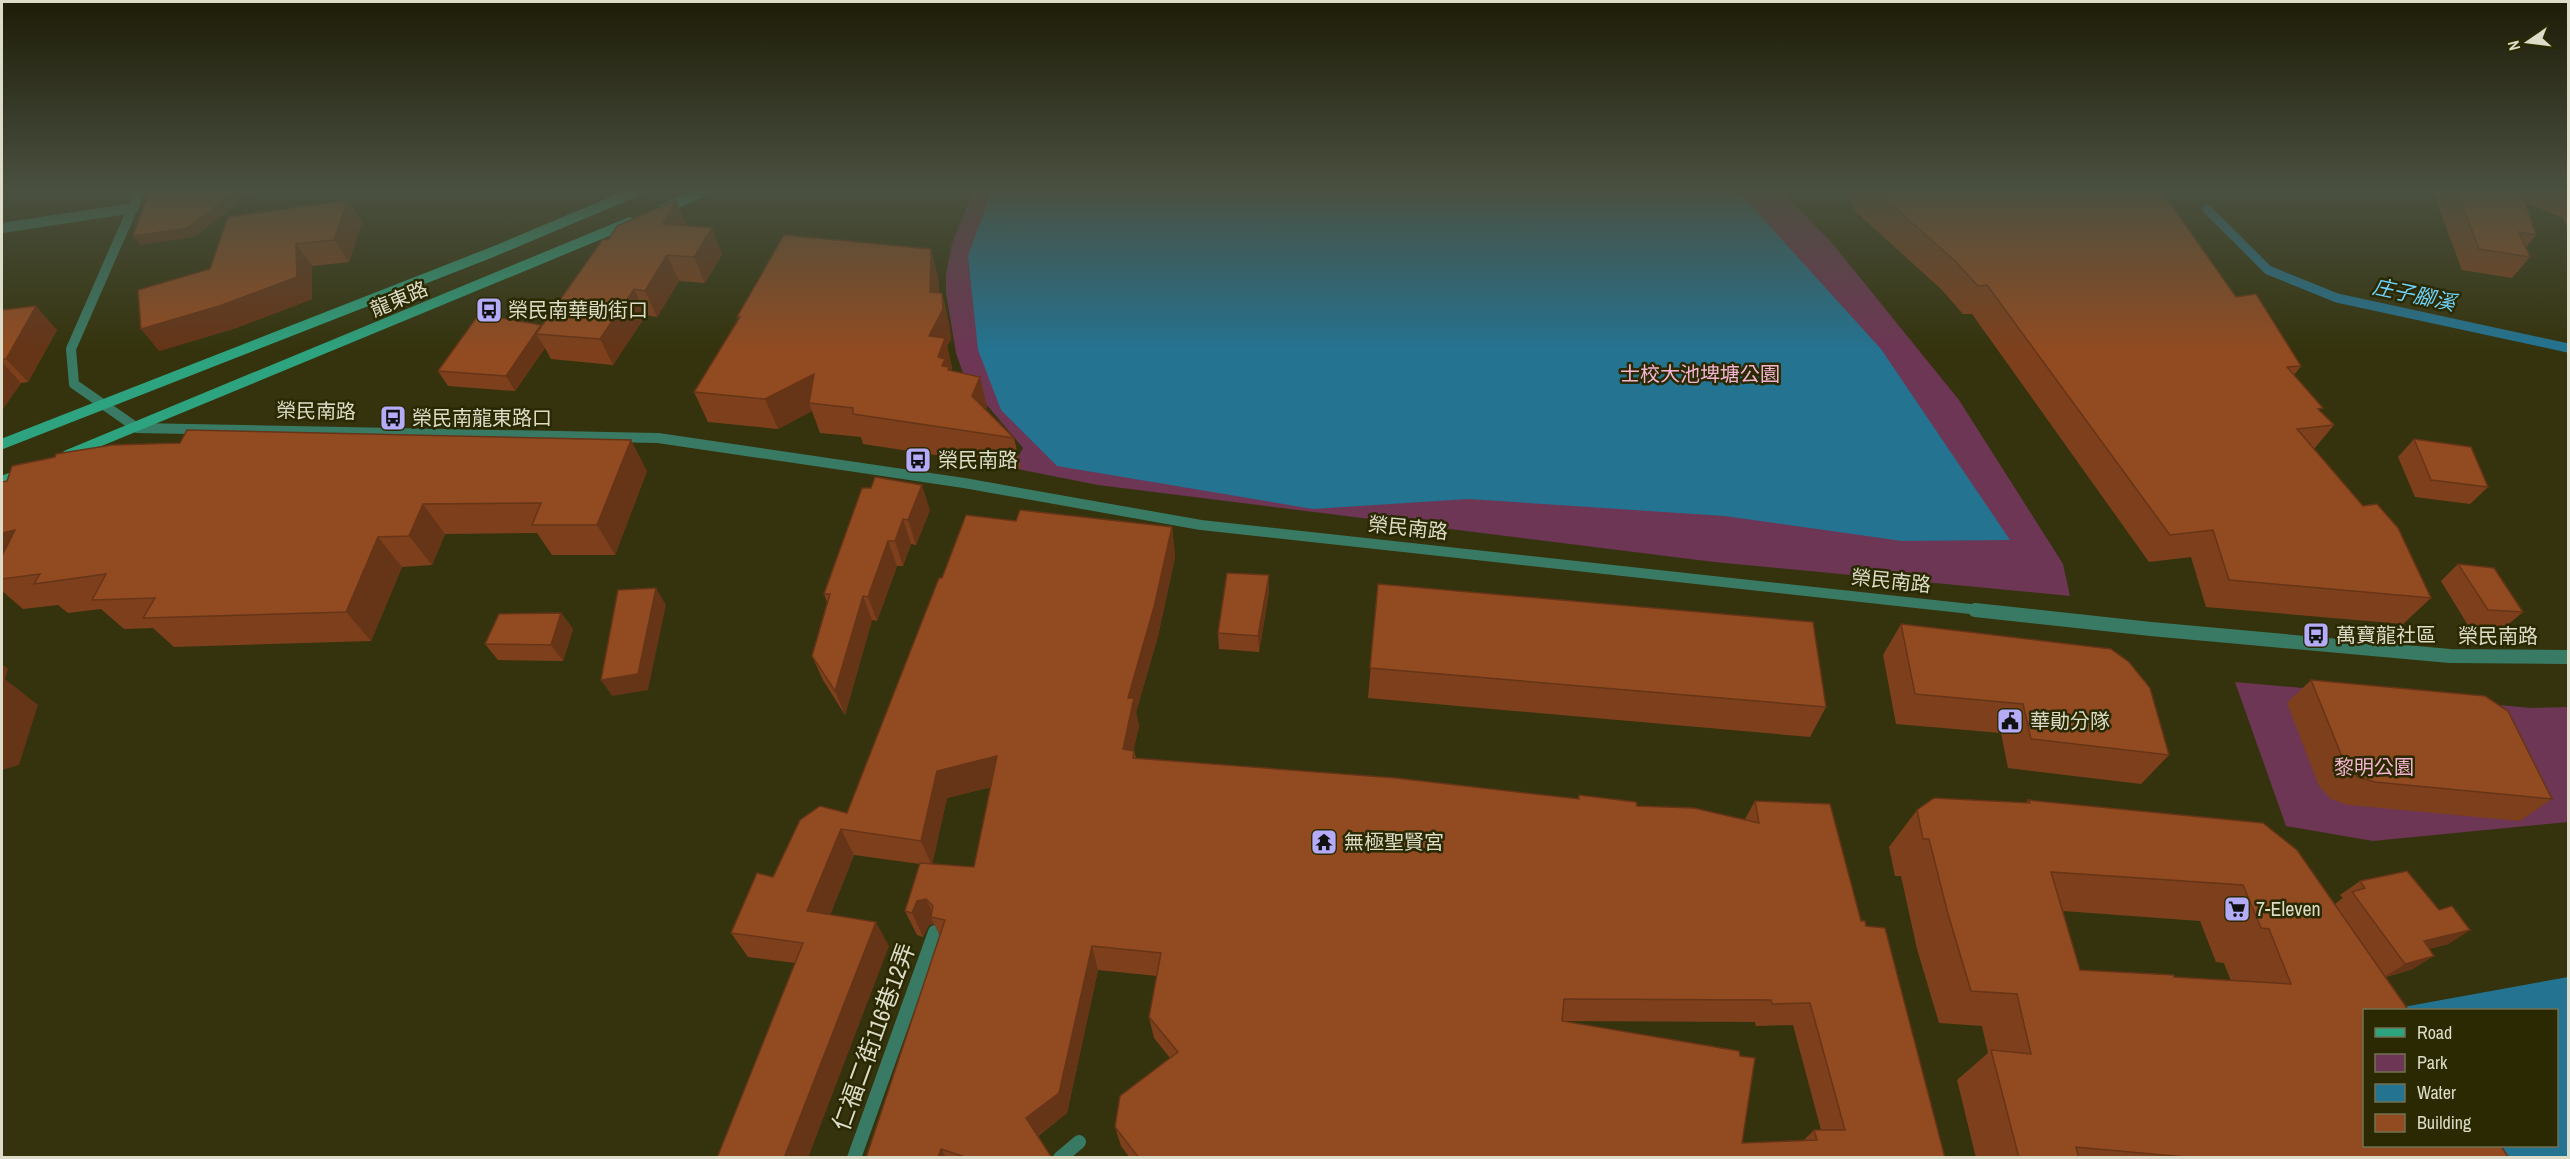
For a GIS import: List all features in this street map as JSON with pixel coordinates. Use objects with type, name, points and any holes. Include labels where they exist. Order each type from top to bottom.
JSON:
[{"type":"street","points":[[118,243],[71,349],[74,384],[104,402],[137,428]]},
{"type":"street","name":"龍東路","points":[[104,402],[514,243]]},
{"type":"street","name":"龍東路","points":[[137,428],[580,243]]},
{"type":"street","points":[[2,444],[104,402]]},
{"type":"street","name":"榮民南路","points":[[57,459],[137,428],[658,438],[964,483],[1211,526],[2163,630],[2450,656],[2568,657]]},
{"type":"street","points":[[2,481],[35,468]]},
{"type":"street","name":"仁福二街116巷12弄","points":[[854,1158],[935,932]]},
{"type":"street","points":[[1060,1158],[1079,1142]]},
{"type":"green space","name":"士校大池埤塘公園","points":[[1832,243],[1959,400],[2063,564],[2070,596],[1714,562],[1098,485],[1012,468],[1023,448],[986,404],[969,390],[956,353],[946,293],[946,274],[952,244]]},
{"type":"green space","name":"黎明公園","points":[[2235,682],[2532,708],[2568,707],[2568,822],[2373,841],[2286,826]]},
{"type":"water","name":"士校大池埤塘公園","points":[[973,243],[1785,243],[1881,349],[2010,540],[1902,541],[1724,516],[1468,499],[1313,509],[1057,466],[1001,410],[978,350],[968,256]]},
{"type":"water","points":[[2568,977],[2568,1157],[2491,1157],[2484,1147],[2558,1147],[2558,1009],[2392,1009]]},
{"type":"building","points":[[219,243],[305,243],[296,244],[297,277],[219,306],[141,329],[138,290],[210,269]]},
{"type":"building","points":[[600,243],[703,243],[694,257],[667,255],[645,291],[634,289],[600,339],[536,334]]},
{"type":"building","points":[[779,243],[869,243],[931,249],[930,292],[942,293],[943,309],[929,336],[945,338],[938,357],[945,359],[942,366],[949,367],[948,370],[980,377],[972,396],[1014,438],[853,414],[853,408],[809,403],[814,374],[765,399],[694,392],[740,317],[737,317]]},
{"type":"building","points":[[1935,243],[2198,243],[2236,297],[2256,294],[2301,366],[2287,367],[2323,408],[2318,409],[2334,425],[2297,429],[2363,506],[2377,504],[2398,528],[2431,598],[2229,580],[2213,530],[2170,535],[1987,285],[1978,286]]},
{"type":"building","points":[[2477,243],[2524,243],[2530,257],[2479,249]]},
{"type":"building","points":[[36,306],[6,359],[2,359],[2,310]]},
{"type":"building","points":[[479,314],[541,325],[506,376],[438,371]]},
{"type":"building","points":[[187,430],[631,440],[597,525],[532,525],[541,503],[423,504],[409,536],[378,537],[346,612],[143,618],[155,598],[92,600],[106,574],[34,584],[40,574],[2,579],[2,556],[15,530],[2,533],[2,482],[7,481],[12,466],[55,457],[56,454],[112,445],[180,443]]},
{"type":"building","points":[[2414,439],[2471,447],[2488,487],[2431,480]]},
{"type":"building","points":[[875,477],[922,485],[908,520],[903,519],[895,541],[888,541],[868,597],[863,596],[835,691],[812,656],[830,594],[824,594],[862,488],[871,488]]},
{"type":"building","points":[[1020,510],[1172,527],[1154,607],[1128,698],[1134,698],[1123,749],[1134,751],[1133,758],[1396,778],[1579,799],[1579,795],[1636,802],[1637,806],[1694,808],[1759,823],[1755,801],[1830,804],[1861,921],[1865,921],[1866,926],[1885,928],[1945,1158],[1139,1158],[1115,1127],[1120,1096],[1178,1052],[1149,1017],[1161,953],[1092,946],[1059,1093],[1026,1118],[1052,1158],[968,1158],[941,1149],[938,1158],[866,1158],[945,920],[931,917],[933,906],[926,899],[917,901],[912,913],[905,911],[920,863],[974,867],[997,756],[937,771],[921,841],[841,829],[807,911],[876,922],[784,1158],[717,1158],[803,943],[731,933],[757,873],[773,877],[800,820],[820,806],[847,813],[966,515],[1016,521]],"holes":[[[1564,999],[1771,1000],[1772,1004],[1810,1003],[1845,1130],[1814,1130],[1817,1140],[1742,1143],[1755,1058],[1740,1056],[1739,1051],[1562,1021]]]},
{"type":"building","points":[[2458,564],[2494,568],[2523,612],[2488,610]]},
{"type":"building","points":[[1227,573],[1269,575],[1258,636],[1218,633]]},
{"type":"building","points":[[1378,584],[1813,622],[1826,707],[1370,668]]},
{"type":"building","points":[[656,588],[638,674],[601,680],[618,590]]},
{"type":"building","points":[[561,613],[551,645],[485,644],[499,614]]},
{"type":"building","points":[[1901,624],[2111,649],[2129,662],[2150,688],[2169,755],[2031,739],[2023,704],[1915,694]]},
{"type":"building","points":[[2311,680],[2485,696],[2508,711],[2552,799],[2375,782],[2358,777],[2345,764]]},
{"type":"building","points":[[1934,798],[2030,803],[2028,800],[2263,823],[2297,850],[2408,1009],[2363,1009],[2363,1147],[2502,1147],[2509,1158],[2196,1158],[2076,1147],[2079,1158],[2019,1158],[1991,1050],[2031,1054],[2017,994],[1971,991],[1929,839],[1923,839],[1917,810]],"holes":[[[2051,872],[2243,885],[2261,928],[2269,929],[2291,984],[2080,970]]]},
{"type":"building","points":[[2407,871],[2439,910],[2452,906],[2470,930],[2424,941],[2434,956],[2405,964],[2352,892],[2365,888],[2360,881]]},
{"type":"waterway","name":"庄子腳溪","points":[[2241,243],[2268,270],[2337,298],[2568,348]]},
{"type":"place","name":"榮民南華勛街口","points":[[489,310]]},
{"type":"place","name":"榮民南龍東路口","points":[[393,418]]},
{"type":"place","name":"榮民南路","points":[[918,460]]},
{"type":"place","name":"萬寶龍社區","points":[[2316,635]]},
{"type":"place","name":"華勛分隊","points":[[2010,721]]},
{"type":"place","name":"無極聖賢宮","points":[[1324,842]]},
{"type":"place","name":"7-Eleven","points":[[2237,909]]}]
